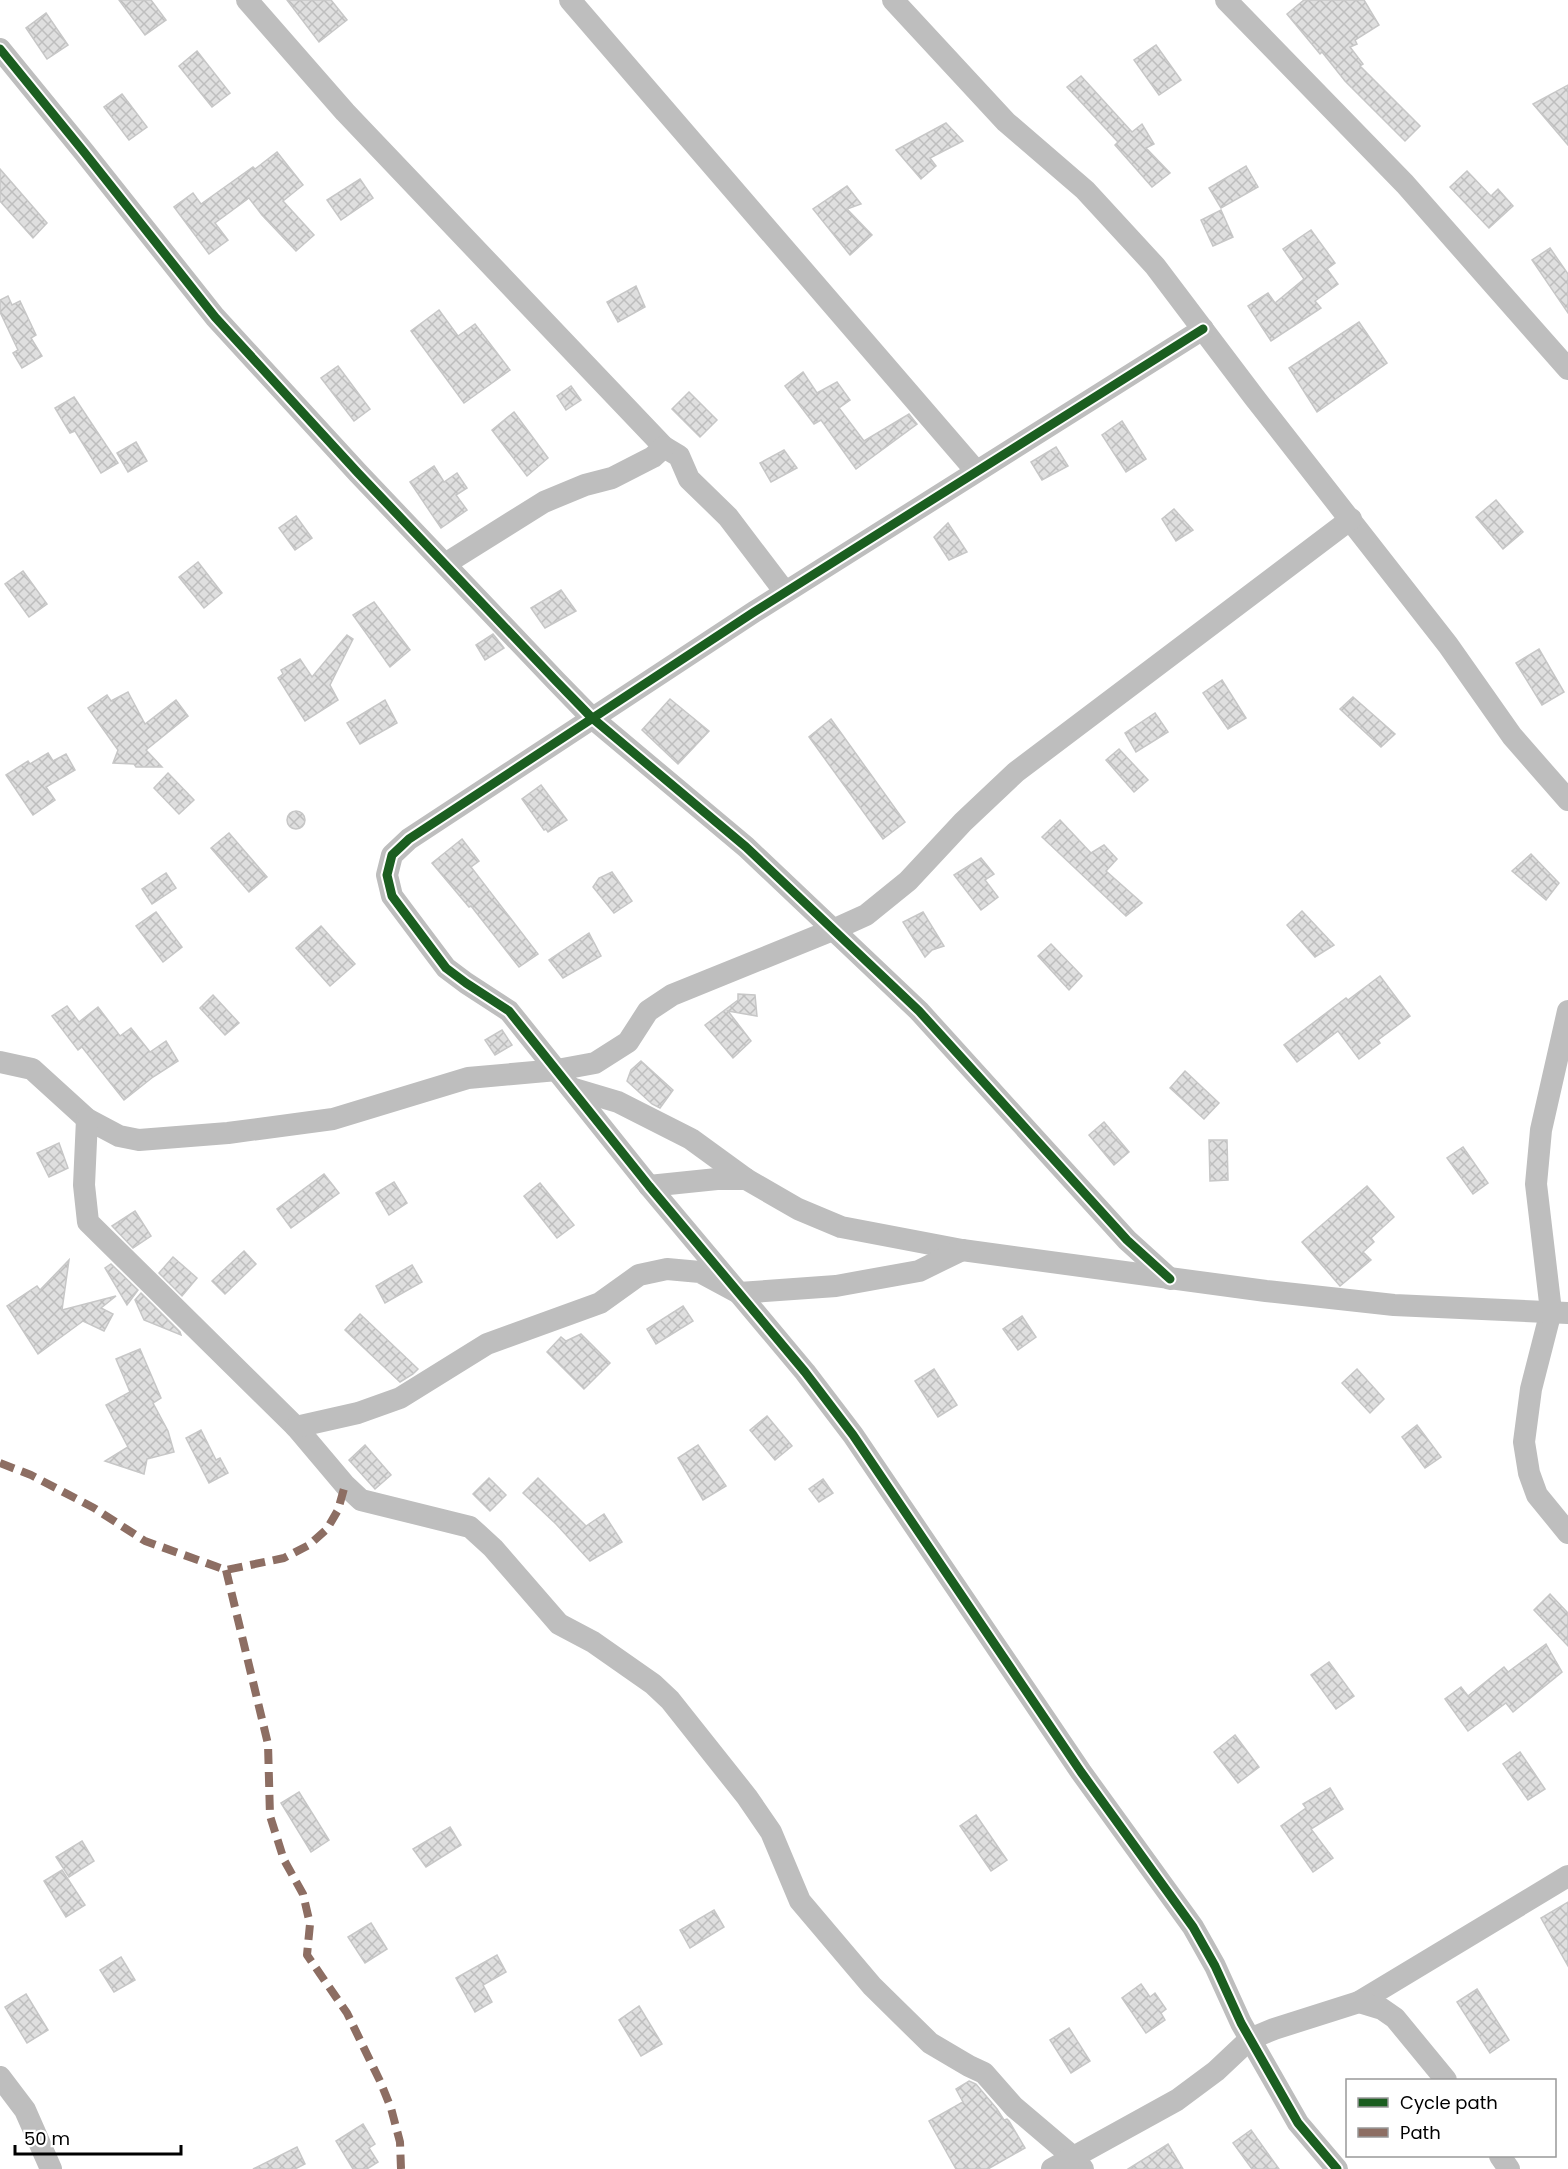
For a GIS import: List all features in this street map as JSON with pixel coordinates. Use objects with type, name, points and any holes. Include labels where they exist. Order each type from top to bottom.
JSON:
[{"type":"street","points":[[247,0],[345,112],[664,447],[679,456],[689,479],[728,517],[785,592]]},
{"type":"street","points":[[570,0],[976,471]]},
{"type":"street","points":[[893,0],[1006,122],[1085,190],[1155,266],[1448,645],[1512,736],[1568,800]]},
{"type":"street","points":[[1226,0],[1405,184],[1568,369]]},
{"type":"street","points":[[0,49],[215,317],[445,564],[591,717],[746,847],[919,1011],[1127,1240],[1170,1279]]},
{"type":"street","points":[[1203,329],[591,717],[409,839],[392,855],[387,875],[392,896],[446,968],[509,1011],[649,1186],[805,1372],[853,1435],[1081,1772],[1193,1927],[1215,1966],[1250,2039],[1298,2123],[1337,2169]]},
{"type":"street","points":[[445,564],[544,502],[585,485],[612,478],[653,457],[664,447]]},
{"type":"street","points":[[0,1062],[32,1069],[87,1119],[119,1136],[139,1140],[228,1133],[333,1119],[468,1078],[557,1070],[594,1063],[628,1042],[648,1011],[672,995],[866,915],[908,881],[963,822],[1016,772],[1351,519]]},
{"type":"street","points":[[1568,1011],[1541,1130],[1536,1185],[1560,1312],[1531,1389],[1524,1442],[1529,1473],[1537,1495],[1568,1533]]},
{"type":"street","points":[[571,1088],[618,1102],[691,1139],[746,1179],[798,1209],[841,1227],[962,1250],[1170,1279],[1394,1305],[1560,1312]]},
{"type":"street","points":[[87,1119],[84,1185],[88,1222],[296,1427],[345,1485],[361,1500],[470,1527],[493,1548],[559,1624],[593,1642],[653,1684],[670,1700],[747,1797],[771,1832],[800,1901],[872,1986],[930,2043],[984,2073],[1014,2107],[1078,2163]]},
{"type":"street","points":[[649,1186],[717,1179],[746,1179]]},
{"type":"street","points":[[296,1427],[358,1413],[400,1398],[487,1344],[600,1303],[639,1275],[667,1269],[700,1272],[739,1293],[836,1286],[918,1271],[962,1250]]},
{"type":"street","points":[[1052,2169],[1078,2163],[1177,2100],[1216,2071],[1250,2039],[1359,2002],[1568,1876]]},
{"type":"street","points":[[1359,2002],[1382,2009],[1395,2018],[1445,2079]]},
{"type":"street","points":[[0,2077],[25,2110],[51,2169]]},
{"type":"building","points":[[119,0],[151,0],[166,20],[145,35]]},
{"type":"building","points":[[287,0],[331,0],[347,20],[319,42]]},
{"type":"building","points":[[1304,0],[1364,0],[1379,25],[1355,40],[1357,44],[1350,47],[1363,64],[1360,66],[1420,126],[1405,141],[1345,81],[1287,14]]},
{"type":"building","points":[[46,13],[68,45],[47,59],[26,28]]},
{"type":"building","points":[[1156,45],[1181,80],[1159,95],[1134,60]]},
{"type":"building","points":[[197,51],[230,93],[212,107],[179,66]]},
{"type":"building","points":[[1081,76],[1132,132],[1142,124],[1154,144],[1146,148],[1170,173],[1152,187],[1115,145],[1118,142],[1067,87]]},
{"type":"building","points":[[1568,85],[1568,145],[1533,104]]},
{"type":"building","points":[[122,94],[147,127],[129,140],[104,107]]},
{"type":"building","points":[[946,123],[963,141],[930,158],[936,166],[921,179],[896,150]]},
{"type":"building","points":[[277,152],[303,185],[283,201],[314,235],[296,251],[249,198],[215,223],[228,240],[209,254],[174,207],[193,193],[201,204]]},
{"type":"building","points":[[1246,166],[1258,187],[1221,208],[1209,188]]},
{"type":"building","points":[[0,169],[47,223],[33,238],[0,201]]},
{"type":"building","points":[[1467,171],[1491,196],[1498,189],[1513,206],[1489,228],[1450,187]]},
{"type":"building","points":[[360,179],[373,198],[341,220],[327,200]]},
{"type":"building","points":[[847,186],[861,204],[847,209],[872,235],[850,255],[813,209]]},
{"type":"building","points":[[1221,210],[1233,237],[1213,246],[1201,220]]},
{"type":"building","points":[[1311,230],[1335,263],[1327,269],[1338,284],[1315,301],[1321,308],[1271,341],[1248,306],[1268,293],[1275,303],[1304,279],[1283,249]]},
{"type":"building","points":[[1550,248],[1568,274],[1568,313],[1532,260]]},
{"type":"building","points":[[636,286],[645,307],[618,322],[607,302]]},
{"type":"building","points":[[8,296],[12,305],[20,301],[36,335],[31,338],[42,356],[22,368],[13,353],[18,350],[0,312],[0,300]]},
{"type":"building","points":[[439,310],[458,336],[475,324],[510,370],[464,403],[411,331]]},
{"type":"building","points":[[1359,322],[1387,363],[1317,412],[1289,368]]},
{"type":"building","points":[[338,366],[370,409],[354,421],[321,378]]},
{"type":"building","points":[[803,372],[817,393],[837,382],[850,400],[839,408],[864,441],[909,414],[917,424],[856,469],[821,420],[814,424],[785,386]]},
{"type":"building","points":[[571,386],[581,400],[566,410],[557,396]]},
{"type":"building","points":[[689,392],[717,420],[700,437],[672,409]]},
{"type":"building","points":[[74,397],[118,463],[101,473],[75,431],[70,433],[55,408]]},
{"type":"building","points":[[514,412],[548,458],[527,476],[492,430]]},
{"type":"building","points":[[1122,421],[1146,459],[1126,472],[1102,435]]},
{"type":"building","points":[[136,442],[147,461],[128,472],[117,453]]},
{"type":"building","points":[[1056,447],[1068,466],[1042,480],[1031,462]]},
{"type":"building","points":[[784,450],[797,468],[771,482],[760,463]]},
{"type":"building","points":[[434,466],[444,482],[457,473],[467,488],[456,495],[467,510],[441,528],[410,482]]},
{"type":"building","points":[[1496,500],[1523,532],[1503,549],[1476,517]]},
{"type":"building","points":[[1174,509],[1193,530],[1176,541],[1162,519]]},
{"type":"building","points":[[296,516],[312,538],[295,550],[279,528]]},
{"type":"building","points":[[948,523],[967,552],[949,560],[934,537]]},
{"type":"building","points":[[198,562],[222,593],[204,608],[179,577]]},
{"type":"building","points":[[23,571],[47,604],[29,617],[5,584]]},
{"type":"building","points":[[561,590],[576,611],[545,628],[531,608]]},
{"type":"building","points":[[374,602],[410,650],[390,667],[353,615]]},
{"type":"building","points":[[493,634],[504,648],[485,660],[476,645]]},
{"type":"building","points":[[347,635],[353,639],[330,685],[338,700],[305,721],[278,678],[283,674],[281,670],[300,659],[312,677]]},
{"type":"building","points":[[1539,649],[1564,692],[1542,705],[1516,663]]},
{"type":"building","points":[[1222,680],[1246,718],[1228,729],[1203,693]]},
{"type":"building","points":[[128,692],[145,724],[176,700],[188,716],[146,750],[162,767],[136,767],[134,764],[113,763],[118,750],[88,708],[107,695],[111,701]]},
{"type":"building","points":[[1353,697],[1395,734],[1381,747],[1340,709]]},
{"type":"building","points":[[670,699],[709,731],[678,764],[642,730]]},
{"type":"building","points":[[385,700],[397,723],[360,744],[347,723]]},
{"type":"building","points":[[1155,713],[1168,732],[1136,752],[1125,733]]},
{"type":"building","points":[[831,719],[905,822],[883,839],[809,737]]},
{"type":"building","points":[[1119,749],[1148,780],[1134,792],[1106,760]]},
{"type":"building","points":[[48,753],[53,761],[66,754],[75,770],[46,787],[55,800],[33,815],[6,775],[28,761],[30,764]]},
{"type":"building","points":[[168,773],[194,800],[179,814],[154,788]]},
{"type":"building","points":[[541,785],[567,820],[548,832],[544,830],[522,799]]},
{"type":"building","points":[[296,811],[302,814],[305,820],[302,826],[296,829],[290,826],[287,820],[290,814]]},
{"type":"building","points":[[1060,820],[1091,853],[1104,845],[1117,859],[1106,871],[1142,903],[1126,916],[1042,837]]},
{"type":"building","points":[[229,833],[267,877],[249,892],[211,848]]},
{"type":"building","points":[[462,839],[479,861],[471,867],[538,954],[519,967],[471,906],[469,907],[432,863]]},
{"type":"building","points":[[1531,854],[1559,883],[1546,900],[1512,871]]},
{"type":"building","points":[[981,858],[994,874],[985,880],[998,897],[981,910],[954,875]]},
{"type":"building","points":[[612,872],[632,901],[614,913],[593,887],[599,878]]},
{"type":"building","points":[[166,873],[176,888],[152,904],[142,889]]},
{"type":"building","points":[[1302,911],[1334,945],[1315,957],[1287,925]]},
{"type":"building","points":[[156,912],[182,947],[163,962],[136,926]]},
{"type":"building","points":[[923,912],[944,946],[932,950],[925,957],[903,922]]},
{"type":"building","points":[[321,926],[355,964],[330,986],[296,948]]},
{"type":"building","points":[[589,933],[601,956],[563,978],[549,960]]},
{"type":"building","points":[[1051,944],[1082,976],[1069,990],[1038,956]]},
{"type":"building","points":[[1380,976],[1410,1016],[1378,1040],[1380,1043],[1359,1059],[1338,1031],[1297,1062],[1284,1045],[1346,998],[1348,1000]]},
{"type":"building","points":[[738,994],[755,995],[757,1016],[728,1011],[751,1041],[733,1058],[705,1025],[738,1000]]},
{"type":"building","points":[[213,995],[239,1023],[225,1035],[200,1008]]},
{"type":"building","points":[[67,1006],[79,1022],[98,1007],[120,1036],[131,1028],[150,1052],[166,1041],[178,1061],[124,1100],[82,1047],[78,1050],[52,1016]]},
{"type":"building","points":[[502,1030],[512,1045],[495,1055],[485,1040]]},
{"type":"building","points":[[641,1061],[673,1090],[660,1108],[652,1104],[627,1081],[631,1070]]},
{"type":"building","points":[[1185,1071],[1219,1103],[1204,1119],[1170,1088]]},
{"type":"building","points":[[1104,1122],[1129,1152],[1114,1165],[1089,1135]]},
{"type":"building","points":[[1209,1140],[1227,1140],[1228,1180],[1210,1181]]},
{"type":"building","points":[[59,1143],[68,1168],[49,1177],[37,1153]]},
{"type":"building","points":[[1463,1147],[1488,1183],[1473,1194],[1447,1158]]},
{"type":"building","points":[[324,1174],[339,1193],[291,1228],[277,1209]]},
{"type":"building","points":[[394,1182],[407,1203],[389,1215],[376,1193]]},
{"type":"building","points":[[540,1183],[574,1225],[557,1238],[524,1196]]},
{"type":"building","points":[[1367,1186],[1394,1217],[1371,1238],[1374,1242],[1363,1252],[1371,1260],[1340,1286],[1302,1242]]},
{"type":"building","points":[[135,1211],[151,1236],[133,1248],[112,1226]]},
{"type":"building","points":[[244,1251],[256,1264],[225,1294],[212,1281]]},
{"type":"building","points":[[173,1257],[197,1278],[182,1296],[159,1273]]},
{"type":"building","points":[[69,1260],[62,1310],[116,1296],[101,1308],[113,1314],[104,1331],[83,1321],[38,1354],[7,1306],[37,1286],[40,1290]]},
{"type":"building","points":[[111,1264],[138,1290],[127,1305],[105,1268]]},
{"type":"building","points":[[412,1265],[422,1282],[385,1303],[376,1286]]},
{"type":"building","points":[[141,1293],[181,1335],[144,1320],[135,1300]]},
{"type":"building","points":[[683,1306],[693,1321],[656,1344],[647,1329]]},
{"type":"building","points":[[360,1314],[418,1369],[413,1374],[400,1382],[345,1330]]},
{"type":"building","points":[[1022,1316],[1036,1337],[1018,1350],[1003,1329]]},
{"type":"building","points":[[581,1334],[610,1363],[584,1389],[547,1352],[561,1337],[566,1341]]},
{"type":"building","points":[[140,1349],[161,1398],[153,1403],[168,1431],[174,1452],[147,1459],[144,1474],[105,1461],[128,1447],[106,1405],[130,1392],[116,1359]]},
{"type":"building","points":[[934,1369],[957,1405],[938,1417],[915,1381]]},
{"type":"building","points":[[1357,1369],[1384,1399],[1370,1413],[1342,1383]]},
{"type":"building","points":[[767,1416],[792,1446],[775,1460],[750,1430]]},
{"type":"building","points":[[1417,1425],[1441,1457],[1425,1468],[1402,1437]]},
{"type":"building","points":[[201,1430],[216,1460],[220,1458],[228,1473],[209,1483],[186,1438]]},
{"type":"building","points":[[365,1445],[391,1475],[375,1489],[349,1460]]},
{"type":"building","points":[[698,1445],[726,1486],[703,1500],[678,1458]]},
{"type":"building","points":[[489,1478],[506,1495],[490,1511],[473,1494]]},
{"type":"building","points":[[538,1478],[586,1526],[604,1514],[622,1542],[590,1561],[523,1493]]},
{"type":"building","points":[[823,1479],[833,1493],[819,1502],[809,1489]]},
{"type":"building","points":[[1550,1594],[1568,1613],[1568,1646],[1534,1610]]},
{"type":"building","points":[[1546,1644],[1562,1672],[1513,1712],[1506,1703],[1468,1731],[1445,1699],[1461,1687],[1468,1696],[1504,1667],[1508,1672]]},
{"type":"building","points":[[1329,1662],[1354,1696],[1336,1709],[1311,1675]]},
{"type":"building","points":[[1235,1735],[1259,1767],[1238,1783],[1214,1752]]},
{"type":"building","points":[[1520,1752],[1545,1789],[1528,1800],[1503,1764]]},
{"type":"building","points":[[1330,1788],[1343,1809],[1311,1829],[1333,1858],[1313,1872],[1281,1826],[1306,1808],[1303,1804]]},
{"type":"building","points":[[299,1792],[329,1840],[311,1852],[281,1803]]},
{"type":"building","points":[[976,1815],[1007,1860],[991,1871],[960,1826]]},
{"type":"building","points":[[450,1827],[461,1845],[426,1867],[413,1849]]},
{"type":"building","points":[[82,1841],[94,1861],[69,1877],[56,1857]]},
{"type":"building","points":[[62,1870],[85,1905],[66,1917],[44,1881]]},
{"type":"building","points":[[1568,1902],[1568,1966],[1541,1918]]},
{"type":"building","points":[[714,1910],[724,1927],[690,1948],[680,1930]]},
{"type":"building","points":[[371,1923],[387,1949],[365,1963],[348,1937]]},
{"type":"building","points":[[497,1955],[506,1972],[483,1985],[492,2002],[475,2012],[456,1978]]},
{"type":"building","points":[[121,1957],[135,1980],[114,1992],[100,1970]]},
{"type":"building","points":[[1141,1984],[1150,1997],[1155,1993],[1166,2009],[1161,2013],[1165,2020],[1146,2033],[1122,1998]]},
{"type":"building","points":[[1477,1989],[1509,2040],[1490,2053],[1457,2002]]},
{"type":"building","points":[[26,1994],[48,2030],[27,2043],[5,2007]]},
{"type":"building","points":[[639,2006],[662,2044],[641,2056],[619,2020]]},
{"type":"building","points":[[1069,2028],[1090,2061],[1071,2073],[1050,2040]]},
{"type":"building","points":[[969,2081],[976,2084],[1004,2120],[1009,2121],[1025,2148],[988,2169],[956,2169],[929,2121],[963,2102],[956,2089]]},
{"type":"building","points":[[363,2124],[375,2144],[369,2148],[378,2162],[367,2169],[353,2169],[336,2141]]},
{"type":"building","points":[[1251,2130],[1279,2169],[1252,2169],[1233,2143]]},
{"type":"building","points":[[1168,2144],[1183,2169],[1128,2169]]},
{"type":"building","points":[[297,2147],[305,2164],[295,2169],[253,2169]]},
{"type":"marked path","points":[[0,1463],[31,1475],[94,1508],[145,1541],[226,1570],[284,1558],[309,1545],[327,1529],[338,1510],[345,1485]]},
{"type":"marked path","points":[[226,1570],[268,1744],[270,1816],[284,1860],[303,1894],[310,1924],[307,1955],[347,2013],[380,2081],[391,2108],[400,2142],[401,2169]]},
{"type":"cycle path","points":[[0,49],[215,317],[358,473],[591,717],[746,847],[919,1011],[1127,1240],[1170,1279]]},
{"type":"cycle path","points":[[1203,329],[754,612],[409,839],[392,855],[387,875],[392,896],[446,968],[509,1011],[649,1186],[805,1372],[853,1435],[1081,1772],[1193,1927],[1215,1966],[1241,2023],[1298,2123],[1337,2169]]}]
